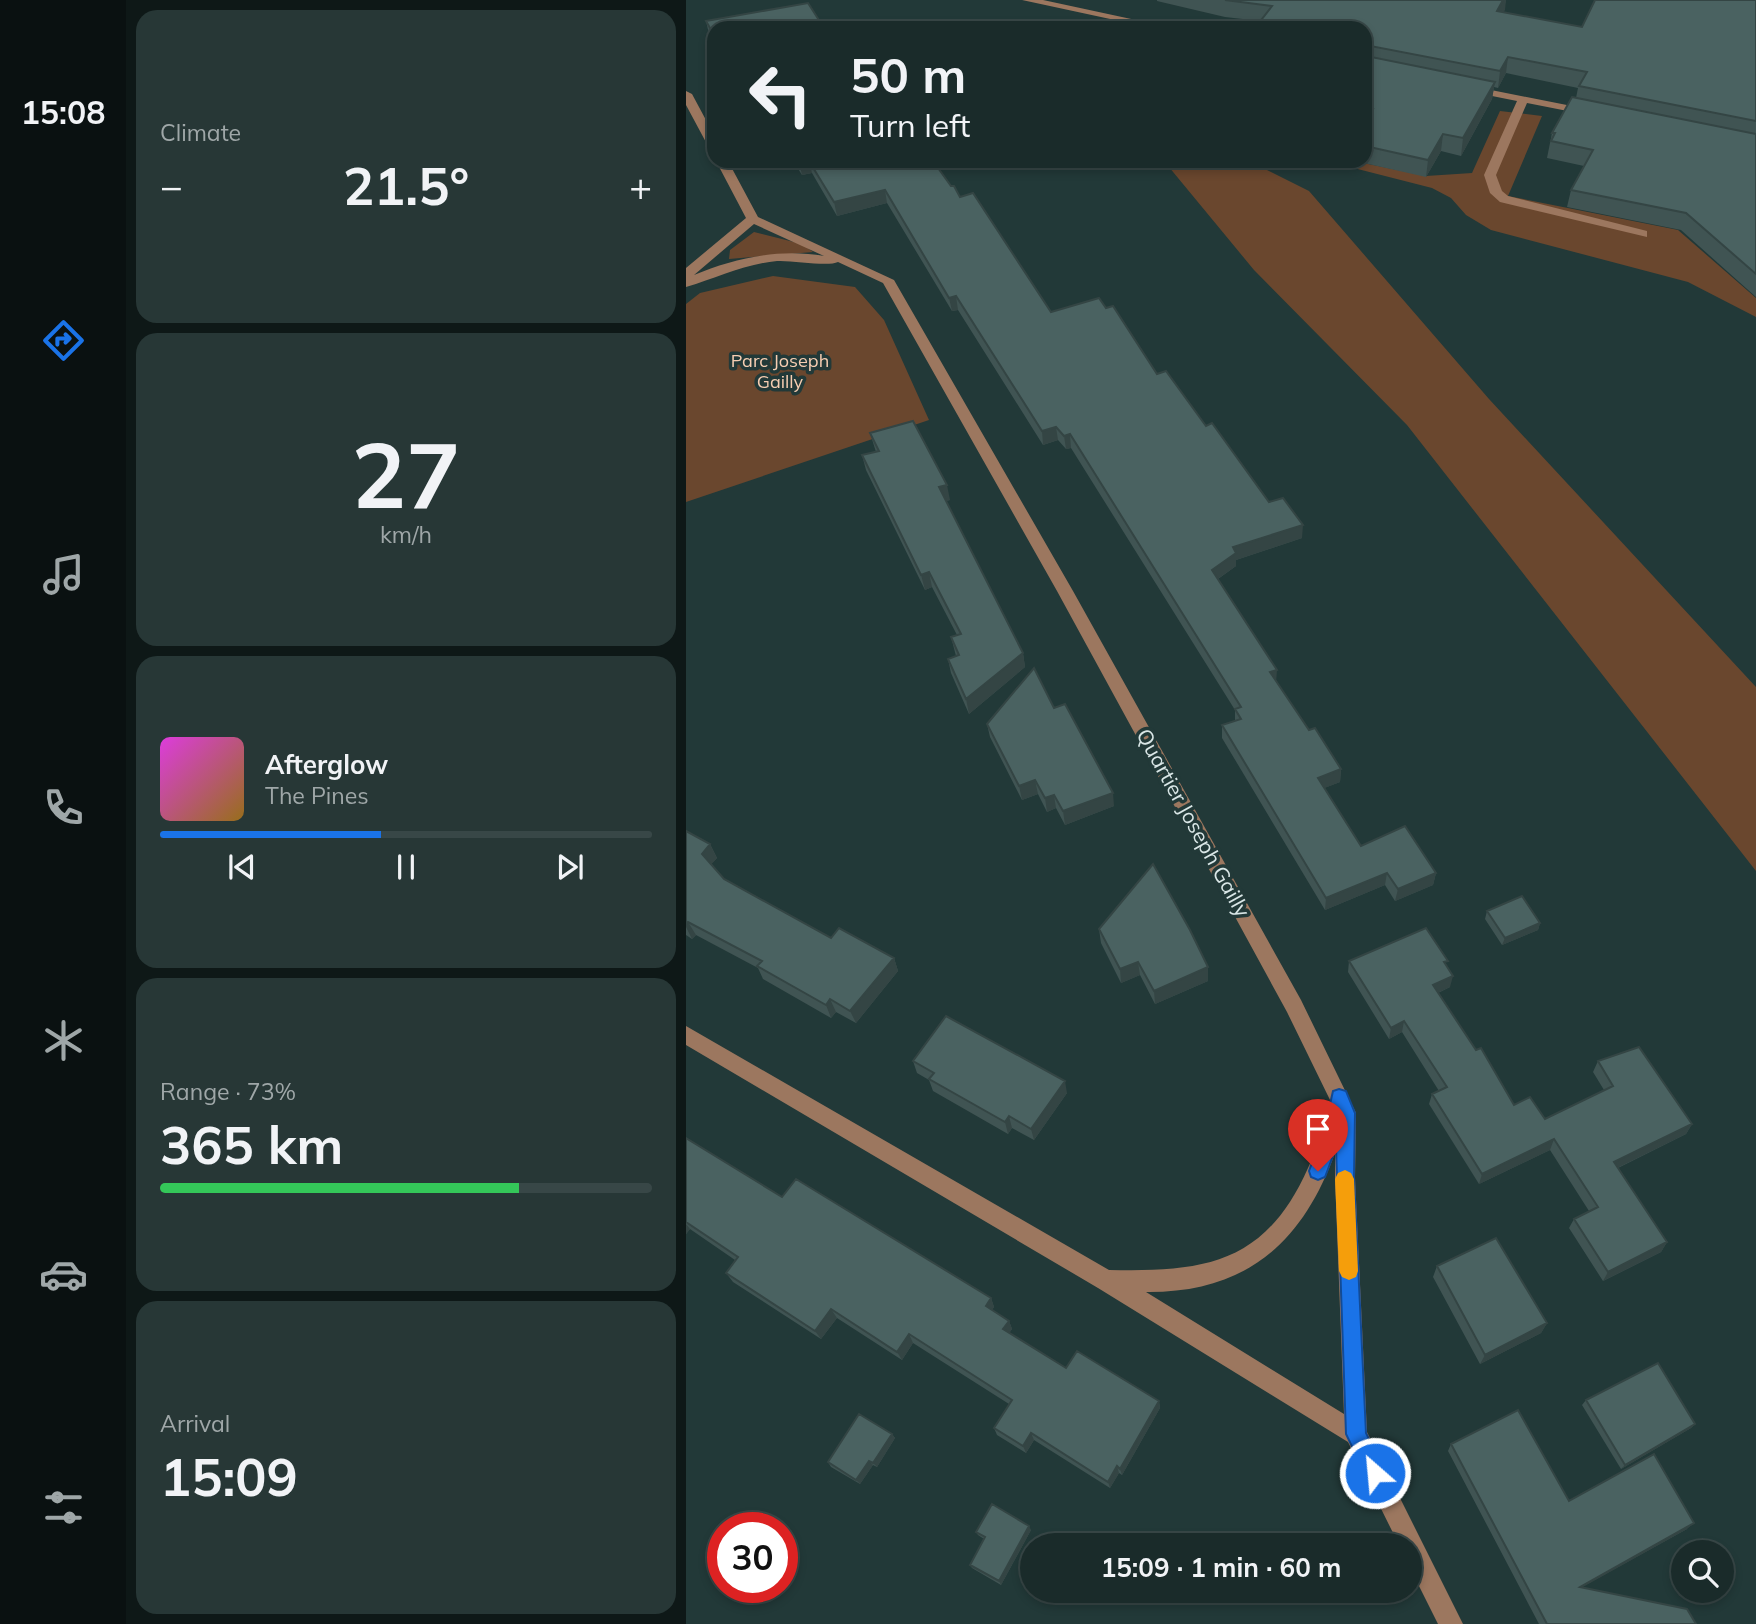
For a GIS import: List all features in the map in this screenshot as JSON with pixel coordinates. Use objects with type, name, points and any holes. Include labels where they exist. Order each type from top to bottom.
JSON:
[{"type":"street","points":[[1027,0],[1115,13],[1143,21]]},
{"type":"street","points":[[1453,85],[1605,116]]},
{"type":"street","points":[[686,94],[707,133]]},
{"type":"street","points":[[1523,100],[1490,175],[1496,193],[1504,199],[1643,234]]},
{"type":"street","points":[[686,275],[753,219],[726,168]]},
{"type":"street","name":"Quartier Joseph Gailly","points":[[753,219],[888,280],[1065,590],[1294,1006],[1346,1113],[1345,1178],[1356,1434],[1451,1624]]},
{"type":"street","name":"Quartier Joseph Gailly","points":[[686,283],[743,262],[791,257],[821,258],[864,269]]},
{"type":"street","points":[[686,1035],[1105,1280],[1356,1434]]},
{"type":"street","points":[[1105,1280],[1152,1283],[1197,1278],[1232,1267],[1266,1242],[1298,1212],[1333,1131],[1339,1097]]},
{"type":"green space","points":[[1500,111],[1542,116],[1508,196],[1678,230],[1756,298],[1756,317],[1688,282],[1491,230],[1466,215],[1451,198],[1432,188],[1354,168],[1372,168],[1372,165],[1426,176],[1472,173]]},
{"type":"green space","points":[[1170,168],[1263,168],[1309,191],[1489,399],[1756,687],[1756,871],[1407,425],[1254,270]]},
{"type":"green space","points":[[754,232],[802,244],[813,252],[729,259],[730,250]]},
{"type":"green space","name":"Parc Joseph Gailly","points":[[773,276],[855,287],[884,320],[929,420],[686,502],[686,304],[700,293]]},
{"type":"building","points":[[1225,0],[1503,0],[1497,11],[1582,27],[1595,0],[1756,0],[1756,121],[1579,86],[1587,72],[1508,57],[1500,71],[1372,46],[1372,21],[1260,21],[1272,6]]},
{"type":"building","points":[[808,3],[820,21],[707,23]]},
{"type":"building","points":[[1372,57],[1495,82],[1463,138],[1443,134],[1428,160],[1372,148]]},
{"type":"building","points":[[1572,97],[1756,134],[1756,274],[1686,213],[1571,190],[1593,150],[1551,141],[1555,133],[1552,133]]},
{"type":"building","points":[[813,168],[938,168],[960,197],[973,193],[1051,312],[1099,298],[1106,308],[1113,306],[1157,374],[1166,371],[1206,426],[1212,423],[1269,502],[1283,498],[1303,525],[1233,547],[1236,553],[1212,570],[1277,670],[1270,672],[1309,730],[1315,728],[1341,769],[1318,778],[1361,846],[1405,826],[1436,873],[1398,889],[1387,873],[1326,898],[1222,725],[1241,719],[1235,709],[1241,707],[1070,434],[1064,436],[1056,427],[1042,431],[956,296],[949,298],[885,190],[834,202]]},
{"type":"building","points":[[913,421],[947,485],[939,487],[1023,653],[966,699],[948,659],[959,655],[951,637],[961,634],[929,572],[921,575],[862,455],[879,451],[870,433]]},
{"type":"building","points":[[1034,668],[1054,708],[1065,704],[1113,793],[1063,811],[1054,795],[1045,798],[1035,780],[1019,786],[987,724]]},
{"type":"building","points":[[686,831],[710,844],[702,854],[724,879],[831,938],[839,928],[894,958],[850,1011],[830,999],[826,1005],[757,966],[762,961],[688,922],[686,924]]},
{"type":"building","points":[[1153,864],[1208,967],[1154,991],[1138,962],[1120,969],[1099,929]]},
{"type":"building","points":[[1522,896],[1540,923],[1505,938],[1487,911]]},
{"type":"building","points":[[1426,928],[1448,961],[1444,962],[1453,976],[1433,985],[1476,1050],[1481,1048],[1514,1105],[1530,1097],[1545,1119],[1613,1086],[1598,1061],[1639,1047],[1692,1124],[1614,1162],[1667,1242],[1608,1272],[1574,1219],[1598,1207],[1554,1139],[1482,1174],[1432,1094],[1447,1087],[1404,1021],[1391,1028],[1349,961]]},
{"type":"building","points":[[946,1016],[1065,1081],[1031,1129],[1009,1116],[1005,1122],[929,1079],[934,1073],[913,1061]]},
{"type":"building","points":[[686,1138],[782,1197],[796,1179],[991,1298],[986,1306],[1009,1321],[1003,1329],[1066,1368],[1077,1351],[1159,1401],[1120,1469],[1117,1466],[1108,1482],[1031,1433],[1023,1446],[994,1428],[1012,1400],[909,1334],[897,1352],[831,1309],[815,1331],[726,1273],[738,1257],[686,1222]]},
{"type":"building","points":[[1496,1238],[1547,1323],[1485,1355],[1437,1266]]},
{"type":"building","points":[[1658,1363],[1695,1424],[1625,1465],[1586,1400]]},
{"type":"building","points":[[1518,1410],[1569,1501],[1654,1454],[1694,1523],[1580,1587],[1687,1609],[1696,1624],[1547,1624],[1451,1444]]},
{"type":"building","points":[[859,1414],[892,1434],[873,1463],[869,1461],[856,1480],[828,1462]]},
{"type":"building","points":[[992,1504],[1029,1526],[1025,1533],[1020,1533],[1020,1542],[999,1581],[970,1565],[985,1537],[976,1532]]},
{"type":"slow traffic","points":[[1345,1179],[1349,1271]]},
{"type":"route","points":[[1318,1171],[1333,1131],[1339,1097],[1346,1113],[1345,1178],[1356,1434],[1375,1473]]}]
